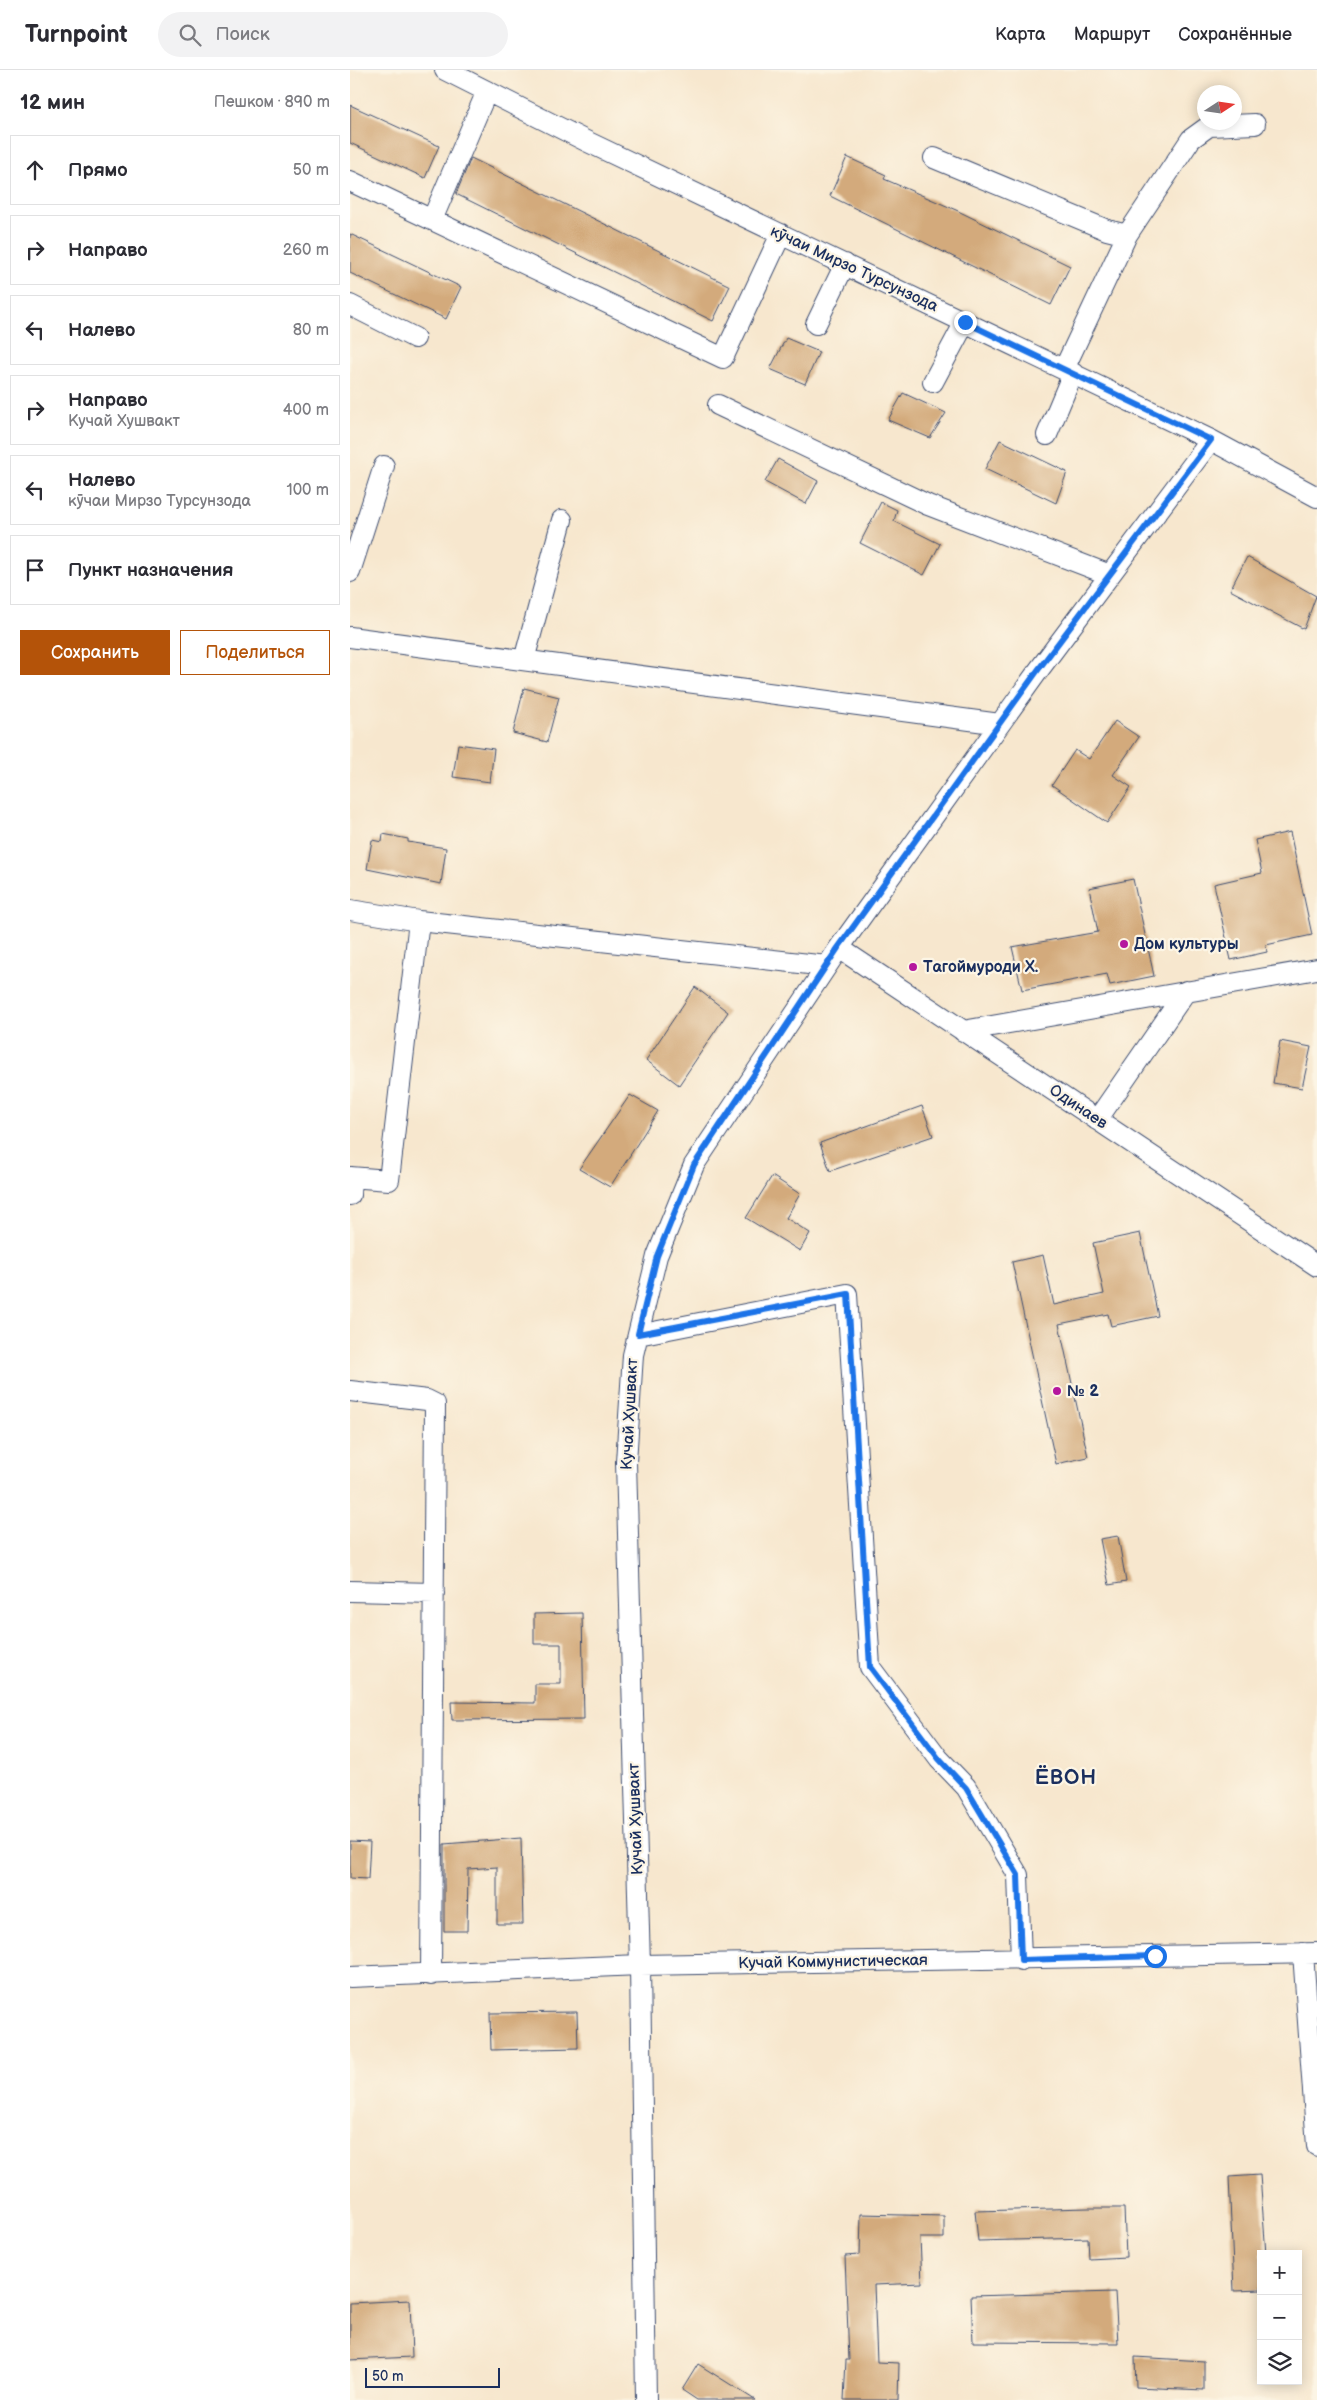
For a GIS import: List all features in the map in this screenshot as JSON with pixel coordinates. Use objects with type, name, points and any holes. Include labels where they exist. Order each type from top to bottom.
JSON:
[{"type":"street","name":"кӯчаи Мирзо Турсунзода","points":[[444,70],[586,142],[1211,440],[1317,497]]},
{"type":"street","points":[[432,220],[486,91]]},
{"type":"street","points":[[1047,435],[1068,371],[1127,235],[1191,140],[1209,126],[1255,124]]},
{"type":"street","points":[[934,158],[1107,230],[1127,235]]},
{"type":"street","points":[[351,184],[432,220],[723,358],[781,234]]},
{"type":"street","points":[[816,324],[844,264]]},
{"type":"street","points":[[350,305],[415,338]]},
{"type":"street","points":[[933,382],[965,322]]},
{"type":"street","points":[[718,405],[928,505],[1110,575]]},
{"type":"street","name":"Кучай Хушвакт","points":[[646,2400],[640,1965],[626,1462],[633,1355],[657,1256],[694,1165],[838,948],[1000,724],[1211,440]]},
{"type":"street","points":[[350,572],[384,466]]},
{"type":"street","points":[[524,660],[562,520]]},
{"type":"street","points":[[350,637],[1000,724]]},
{"type":"street","points":[[350,910],[419,921],[827,966]]},
{"type":"street","points":[[350,1183],[389,1180],[419,921]]},
{"type":"street","name":"Одинаев","points":[[838,948],[1317,1266]]},
{"type":"street","points":[[963,1031],[1317,968]]},
{"type":"street","points":[[1097,1120],[1186,991]]},
{"type":"street","points":[[638,1334],[848,1294],[870,1667],[939,1759],[966,1788],[1018,1875],[1021,1960]]},
{"type":"street","points":[[350,1390],[427,1400],[435,1404],[431,1975]]},
{"type":"street","points":[[350,1590],[434,1593]]},
{"type":"street","points":[[1310,1953],[1317,2146]]},
{"type":"street","name":"Кучай Коммунистическая","points":[[350,1977],[640,1965],[1021,1960],[1310,1953]]},
{"type":"building","points":[[350,105],[439,146],[425,178],[350,143]]},
{"type":"building","points":[[847,157],[886,175],[884,179],[956,210],[1070,266],[1051,305],[830,196]]},
{"type":"building","points":[[471,158],[730,286],[713,321],[456,194]]},
{"type":"building","points":[[350,234],[461,287],[446,319],[350,273]]},
{"type":"building","points":[[786,338],[819,352],[805,384],[770,369]]},
{"type":"building","points":[[903,393],[946,413],[930,438],[888,420]]},
{"type":"building","points":[[1000,440],[1067,472],[1056,503],[985,469]]},
{"type":"building","points":[[778,459],[818,481],[806,504],[765,482]]},
{"type":"building","points":[[881,502],[897,510],[894,521],[940,544],[924,575],[860,543]]},
{"type":"building","points":[[1247,557],[1316,596],[1304,629],[1230,590]]},
{"type":"building","points":[[524,688],[559,697],[547,742],[513,733]]},
{"type":"building","points":[[1115,721],[1139,737],[1113,775],[1131,787],[1107,823],[1052,785],[1075,750],[1089,759]]},
{"type":"building","points":[[458,744],[494,749],[490,782],[453,777]]},
{"type":"building","points":[[1290,832],[1312,935],[1266,945],[1267,952],[1231,960],[1214,884],[1262,873],[1255,840]]},
{"type":"building","points":[[383,834],[408,839],[408,842],[446,848],[441,884],[367,869],[372,840],[382,842]]},
{"type":"building","points":[[1133,879],[1154,976],[1110,985],[1107,974],[1022,990],[1012,947],[1098,932],[1089,888]]},
{"type":"building","points":[[695,987],[728,1012],[679,1085],[646,1060]]},
{"type":"building","points":[[1280,1041],[1311,1047],[1302,1088],[1273,1083]]},
{"type":"building","points":[[630,1095],[658,1111],[610,1187],[579,1169]]},
{"type":"building","points":[[922,1106],[933,1136],[830,1171],[820,1143]]},
{"type":"building","points":[[772,1176],[800,1194],[786,1218],[810,1233],[800,1251],[746,1218]]},
{"type":"building","name":"№ 2","points":[[1140,1233],[1158,1316],[1111,1326],[1108,1314],[1059,1324],[1088,1457],[1056,1464],[1012,1262],[1043,1255],[1054,1305],[1104,1294],[1093,1243]]},
{"type":"building","points":[[1118,1536],[1126,1582],[1109,1585],[1100,1539]]},
{"type":"building","points":[[582,1613],[584,1719],[452,1720],[451,1702],[535,1703],[535,1684],[561,1684],[561,1644],[534,1644],[534,1614]]},
{"type":"building","points":[[521,1838],[523,1924],[497,1924],[497,1867],[468,1869],[467,1931],[444,1931],[444,1844]]},
{"type":"building","points":[[350,1841],[370,1842],[368,1879],[350,1878]]},
{"type":"building","points":[[577,2012],[578,2048],[491,2050],[490,2013]]},
{"type":"building","points":[[1260,2175],[1266,2250],[1257,2250],[1257,2290],[1234,2291],[1229,2177]]},
{"type":"building","points":[[1124,2208],[1126,2257],[1089,2259],[1088,2238],[978,2241],[975,2211]]},
{"type":"building","points":[[861,2214],[944,2216],[944,2238],[920,2238],[922,2283],[874,2285],[877,2362],[899,2363],[898,2400],[844,2400],[846,2360],[849,2360],[845,2256],[860,2255]]},
{"type":"building","points":[[1115,2292],[1118,2343],[973,2342],[971,2296]]},
{"type":"building","points":[[410,2300],[412,2357],[350,2360],[350,2303]]},
{"type":"building","points":[[1135,2357],[1204,2361],[1204,2390],[1136,2387]]},
{"type":"building","points":[[698,2364],[755,2400],[697,2400],[682,2390]]},
{"type":"place","name":"Дом культуры","points":[[1124,944]]},
{"type":"place","name":"Тагоймуроди Х.","points":[[913,967]]},
{"type":"place","name":"№ 2","points":[[1057,1391]]},
{"type":"district","name":"ЁВОН","points":[[1066,1777]]},
{"type":"route","points":[[965,322],[1211,440],[1038,670],[838,948],[694,1165],[657,1256],[638,1334],[848,1294],[870,1667],[939,1759],[966,1788],[1018,1875],[1021,1960],[1155,1956]]}]
